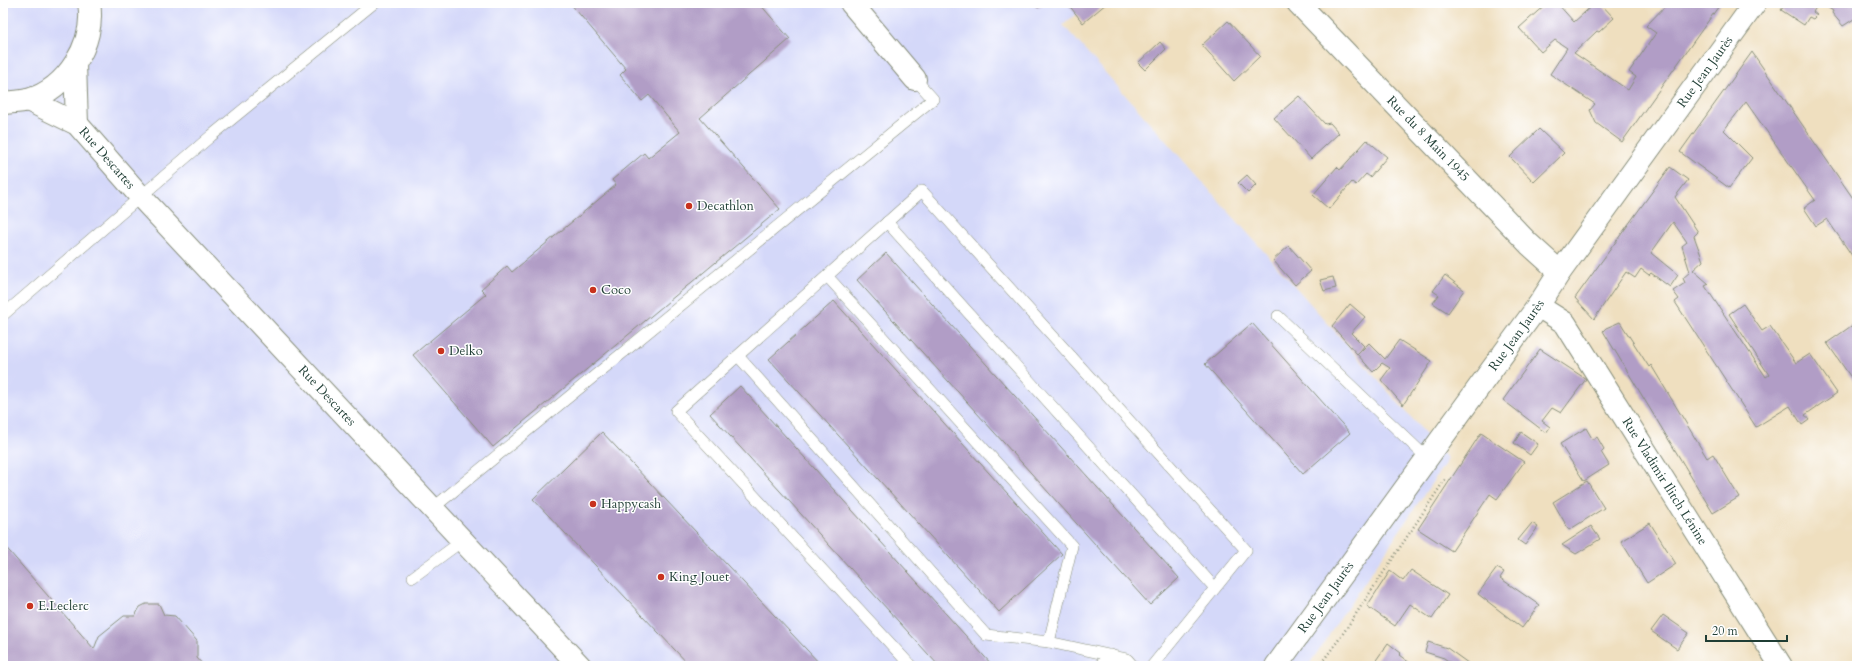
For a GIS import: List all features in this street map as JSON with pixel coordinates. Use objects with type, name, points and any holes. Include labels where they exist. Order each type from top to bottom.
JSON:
[{"type":"street","points":[[3,103],[28,100],[46,91],[62,79],[75,64],[87,39],[90,12],[89,3]]},
{"type":"street","points":[[851,3],[915,79]]},
{"type":"street","name":"Rue du 8 Main 1945","points":[[1298,3],[1529,244],[1560,272]]},
{"type":"street","name":"Rue Jean Jaurès","points":[[1276,666],[1538,306],[1560,272],[1755,3]]},
{"type":"street","points":[[28,100],[77,124],[75,64]]},
{"type":"street","name":"Rue Descartes","points":[[77,124],[141,197],[580,666]]},
{"type":"street","name":"Rue Vladimir Ilitch Lénine","points":[[1538,306],[1564,323],[1781,666]]},
{"type":"lane","points":[[3,315],[217,131],[368,5]]},
{"type":"lane","points":[[432,508],[933,99],[915,79]]},
{"type":"lane","points":[[911,666],[676,411],[922,191],[1246,550],[1152,666]]},
{"type":"lane","points":[[887,222],[1215,588]]},
{"type":"lane","points":[[827,276],[1072,546],[1050,642]]},
{"type":"lane","points":[[1278,316],[1427,458]]},
{"type":"lane","points":[[738,356],[986,635],[1050,642],[1127,659],[1133,666]]},
{"type":"lane","points":[[413,577],[462,541]]},
{"type":"lane","points":[[1099,666],[1111,655]]},
{"type":"path","points":[[1319,666],[1449,474]]},
{"type":"shaded area","points":[[3,3],[1089,3],[1063,25],[1448,459],[1308,666],[3,666]]},
{"type":"building","points":[[570,3],[759,3],[790,39],[700,118],[780,209],[493,447],[413,355],[486,294],[481,289],[507,266],[512,272],[616,185],[612,180],[644,153],[648,158],[680,132],[649,95],[642,101],[620,75],[626,69]]},
{"type":"building","points":[[1033,3],[1044,3],[1038,8]]},
{"type":"building","points":[[1107,3],[1083,23],[1068,4]]},
{"type":"building","points":[[1547,3],[1557,3],[1574,22],[1595,3],[1600,3],[1614,18],[1599,32],[1597,31],[1574,53],[1628,90],[1636,77],[1629,72],[1656,33],[1646,26],[1668,3],[1721,3],[1622,142],[1596,123],[1590,110],[1595,104],[1550,74],[1567,48],[1555,40],[1541,52],[1519,28]]},
{"type":"building","points":[[1786,3],[1819,3],[1813,12],[1817,15],[1813,19],[1809,17],[1804,25],[1781,10]]},
{"type":"building","points":[[1821,3],[1857,3],[1857,17],[1843,26],[1832,13],[1833,11]]},
{"type":"building","points":[[1228,21],[1260,56],[1234,81],[1202,45]]},
{"type":"building","points":[[1160,42],[1166,49],[1145,70],[1138,63]]},
{"type":"building","points":[[1752,52],[1857,204],[1857,263],[1827,219],[1816,226],[1804,208],[1815,200],[1746,102],[1724,130],[1752,158],[1729,188],[1680,152]]},
{"type":"building","points":[[1299,96],[1325,124],[1330,123],[1339,133],[1311,159],[1274,118]]},
{"type":"building","points":[[1539,129],[1564,153],[1534,182],[1510,157]]},
{"type":"building","points":[[1367,140],[1387,157],[1370,177],[1366,174],[1356,185],[1352,182],[1329,209],[1313,195],[1337,167],[1340,170]]},
{"type":"building","points":[[1670,167],[1688,180],[1675,197],[1698,232],[1694,236],[1703,261],[1693,270],[1709,284],[1705,286],[1766,377],[1769,375],[1729,314],[1743,304],[1762,331],[1770,326],[1796,363],[1810,354],[1837,393],[1805,415],[1809,420],[1802,425],[1790,406],[1756,427],[1675,302],[1679,299],[1673,291],[1685,283],[1683,278],[1690,272],[1682,246],[1687,242],[1673,222],[1651,253],[1678,275],[1670,287],[1651,273],[1649,275],[1641,269],[1635,278],[1626,272],[1594,319],[1575,298]]},
{"type":"building","points":[[1247,175],[1256,185],[1248,193],[1238,183]]},
{"type":"building","points":[[1289,246],[1311,271],[1295,285],[1273,260]]},
{"type":"building","points":[[886,253],[1179,578],[1150,605],[857,280]]},
{"type":"building","points":[[1445,275],[1464,290],[1448,313],[1433,303],[1439,295],[1433,291]]},
{"type":"building","points":[[1333,277],[1336,288],[1324,291],[1320,280]]},
{"type":"building","points":[[834,301],[1062,554],[999,612],[769,359]]},
{"type":"building","points":[[1350,304],[1365,317],[1351,333],[1364,346],[1358,354],[1369,343],[1385,359],[1399,340],[1432,361],[1403,405],[1381,380],[1390,368],[1382,363],[1373,372],[1332,326]]},
{"type":"building","points":[[1620,322],[1649,367],[1651,365],[1707,458],[1713,454],[1739,497],[1713,513],[1603,331],[1606,328]]},
{"type":"building","points":[[1857,322],[1857,386],[1827,343]]},
{"type":"building","points":[[1252,323],[1350,433],[1303,474],[1205,364]]},
{"type":"building","points":[[1540,349],[1586,379],[1561,413],[1552,408],[1542,421],[1550,427],[1546,433],[1503,400]]},
{"type":"building","points":[[740,386],[993,666],[939,666],[710,414]]},
{"type":"building","points":[[1586,428],[1593,440],[1597,437],[1604,449],[1601,452],[1609,465],[1584,481],[1560,444]]},
{"type":"building","points":[[602,432],[822,666],[690,666],[533,499]]},
{"type":"building","points":[[1521,432],[1538,444],[1530,455],[1514,443]]},
{"type":"building","points":[[1481,433],[1524,462],[1497,499],[1490,494],[1452,551],[1418,529]]},
{"type":"building","points":[[1587,481],[1604,508],[1569,530],[1553,502]]},
{"type":"building","points":[[1532,523],[1538,527],[1525,545],[1518,540]]},
{"type":"building","points":[[1650,523],[1676,564],[1647,583],[1621,541]]},
{"type":"building","points":[[1591,526],[1600,539],[1576,554],[1562,545]]},
{"type":"building","name":"E.Leclerc","points":[[3,544],[94,649],[99,636],[124,616],[135,616],[140,607],[146,604],[159,604],[164,615],[175,616],[197,641],[197,658],[204,666],[3,666]]},
{"type":"building","points":[[1497,568],[1504,572],[1500,578],[1539,605],[1522,628],[1478,594]]},
{"type":"building","points":[[1411,570],[1448,595],[1432,619],[1410,604],[1395,626],[1367,606],[1390,571],[1403,581]]},
{"type":"building","points":[[1663,615],[1689,633],[1677,649],[1651,631]]},
{"type":"building","points":[[1428,642],[1447,648],[1472,666],[1455,666],[1444,658],[1425,652]]},
{"type":"building","points":[[1388,643],[1401,653],[1399,655],[1414,666],[1372,666]]},
{"type":"place","name":"Decathlon","points":[[689,206]]},
{"type":"place","name":"Coco","points":[[593,290]]},
{"type":"place","name":"Delko","points":[[441,351]]},
{"type":"place","name":"Happycash","points":[[593,504]]},
{"type":"place","name":"King Jouet","points":[[661,577]]},
{"type":"place","name":"E.Leclerc","points":[[30,606]]}]
